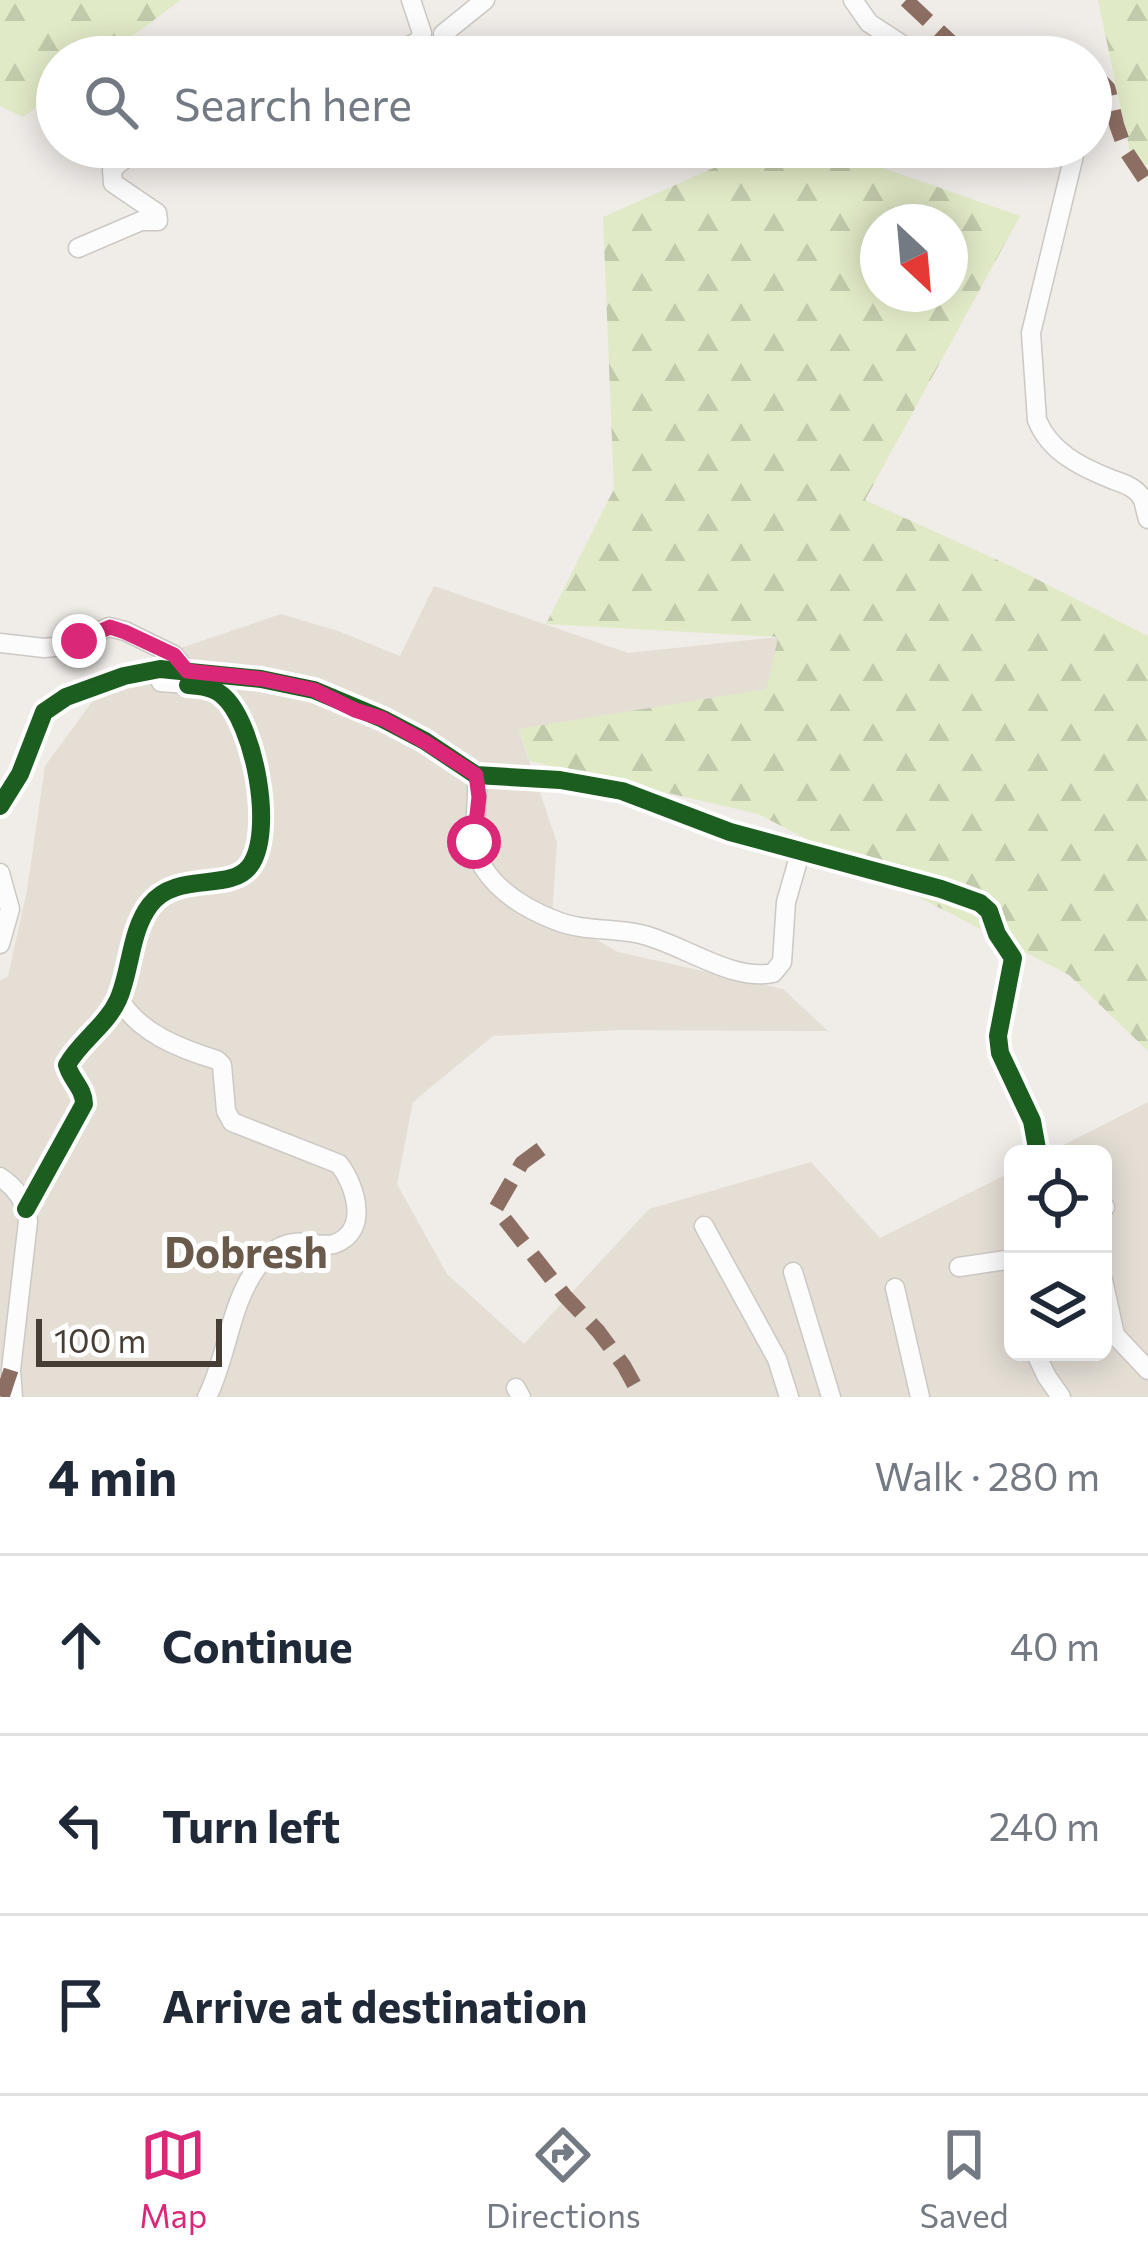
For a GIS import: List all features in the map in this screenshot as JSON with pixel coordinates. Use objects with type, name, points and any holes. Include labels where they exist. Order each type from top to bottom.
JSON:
[{"type":"street","points":[[412,0],[421,36]]},
{"type":"street","points":[[443,34],[485,0]]},
{"type":"street","points":[[853,0],[869,23],[889,36]]},
{"type":"street","points":[[78,248],[141,221],[158,220],[157,213],[113,183],[114,168]]},
{"type":"street","points":[[1071,168],[1030,333],[1037,420],[1053,447],[1074,462],[1133,488],[1144,501],[1148,519]]},
{"type":"street","points":[[0,644],[64,646],[110,627],[174,655],[187,671]]},
{"type":"street","points":[[26,1209],[84,1104],[84,1094],[68,1065],[112,1012],[147,908],[176,886],[244,873],[256,855],[261,820],[259,772],[232,707],[222,694],[205,687],[160,682],[160,669]]},
{"type":"street","points":[[0,806],[20,774],[44,712],[66,697],[124,676],[160,669],[187,671],[314,690],[383,719],[476,775],[560,780],[622,791],[730,832],[941,889],[980,902],[1013,958],[1000,1016],[1000,1053],[1032,1120],[1036,1145]]},
{"type":"street","points":[[476,775],[479,797],[474,842],[480,863],[497,886],[521,904],[560,923],[640,934],[751,974],[773,973],[782,962],[786,902],[802,850]]},
{"type":"street","points":[[0,873],[10,909],[0,944]]},
{"type":"street","points":[[119,998],[142,1026],[218,1060],[232,1122],[339,1164],[350,1178],[356,1199],[357,1218],[349,1234],[335,1244],[299,1241],[282,1245],[259,1263],[242,1296],[215,1393]]},
{"type":"street","points":[[0,1177],[14,1187],[26,1209],[28,1236],[10,1370],[14,1397]]},
{"type":"street","points":[[704,1226],[778,1358],[789,1397]]},
{"type":"street","points":[[959,1268],[1004,1260]]},
{"type":"street","points":[[793,1273],[831,1397]]},
{"type":"street","points":[[895,1288],[920,1397]]},
{"type":"street","points":[[1112,1321],[1115,1335],[1148,1370]]},
{"type":"street","points":[[1040,1361],[1062,1397]]},
{"type":"street","points":[[1045,1361],[1062,1397]]},
{"type":"shaded area","points":[[434,586],[628,653],[779,637],[768,689],[519,730],[557,843],[552,915],[618,952],[783,989],[828,1031],[621,1030],[493,1036],[413,1102],[397,1184],[447,1274],[524,1344],[649,1209],[811,1162],[880,1238],[1004,1176],[1004,1361],[1112,1361],[1112,1145],[1064,1145],[1148,1102],[1148,1397],[0,1397],[0,981],[8,976],[27,890],[45,766],[97,695],[178,649],[281,614],[400,656]]},
{"type":"green space","points":[[0,0],[181,0],[132,36],[36,36],[36,107],[23,117],[0,106]]},
{"type":"green space","points":[[1098,0],[1148,0],[1148,165],[1132,161],[1112,66],[1112,36],[1106,36]]},
{"type":"green space","points":[[714,168],[883,168],[1020,216],[968,311],[968,204],[860,204],[860,312],[968,312],[865,500],[1015,568],[1148,636],[1148,1051],[1069,975],[758,814],[530,761],[519,729],[767,689],[778,637],[546,624],[614,489],[603,217]]},
{"type":"marked path","points":[[906,0],[945,36]]},
{"type":"marked path","points":[[1112,105],[1126,151],[1148,184]]},
{"type":"marked path","points":[[541,1149],[522,1163],[496,1208],[598,1331],[641,1397]]},
{"type":"marked path","points":[[2,1397],[11,1370]]},
{"type":"cycle path","points":[[0,806],[20,774],[44,712],[66,697],[160,669],[261,679],[314,690],[425,741],[476,775],[560,780],[622,791],[730,832],[941,889],[989,911],[1013,958],[998,1036],[1000,1053],[1032,1121],[1036,1145]]},
{"type":"cycle path","points":[[26,1209],[84,1104],[67,1065],[118,1000],[143,915],[174,888],[240,874],[257,851],[261,805],[244,728],[222,695],[188,685]]},
{"type":"district","name":"Dobresh","points":[[246,1253]]},
{"type":"route","points":[[79,641],[110,627],[174,655],[187,671],[314,690],[383,719],[476,775],[479,797],[474,842]]}]
